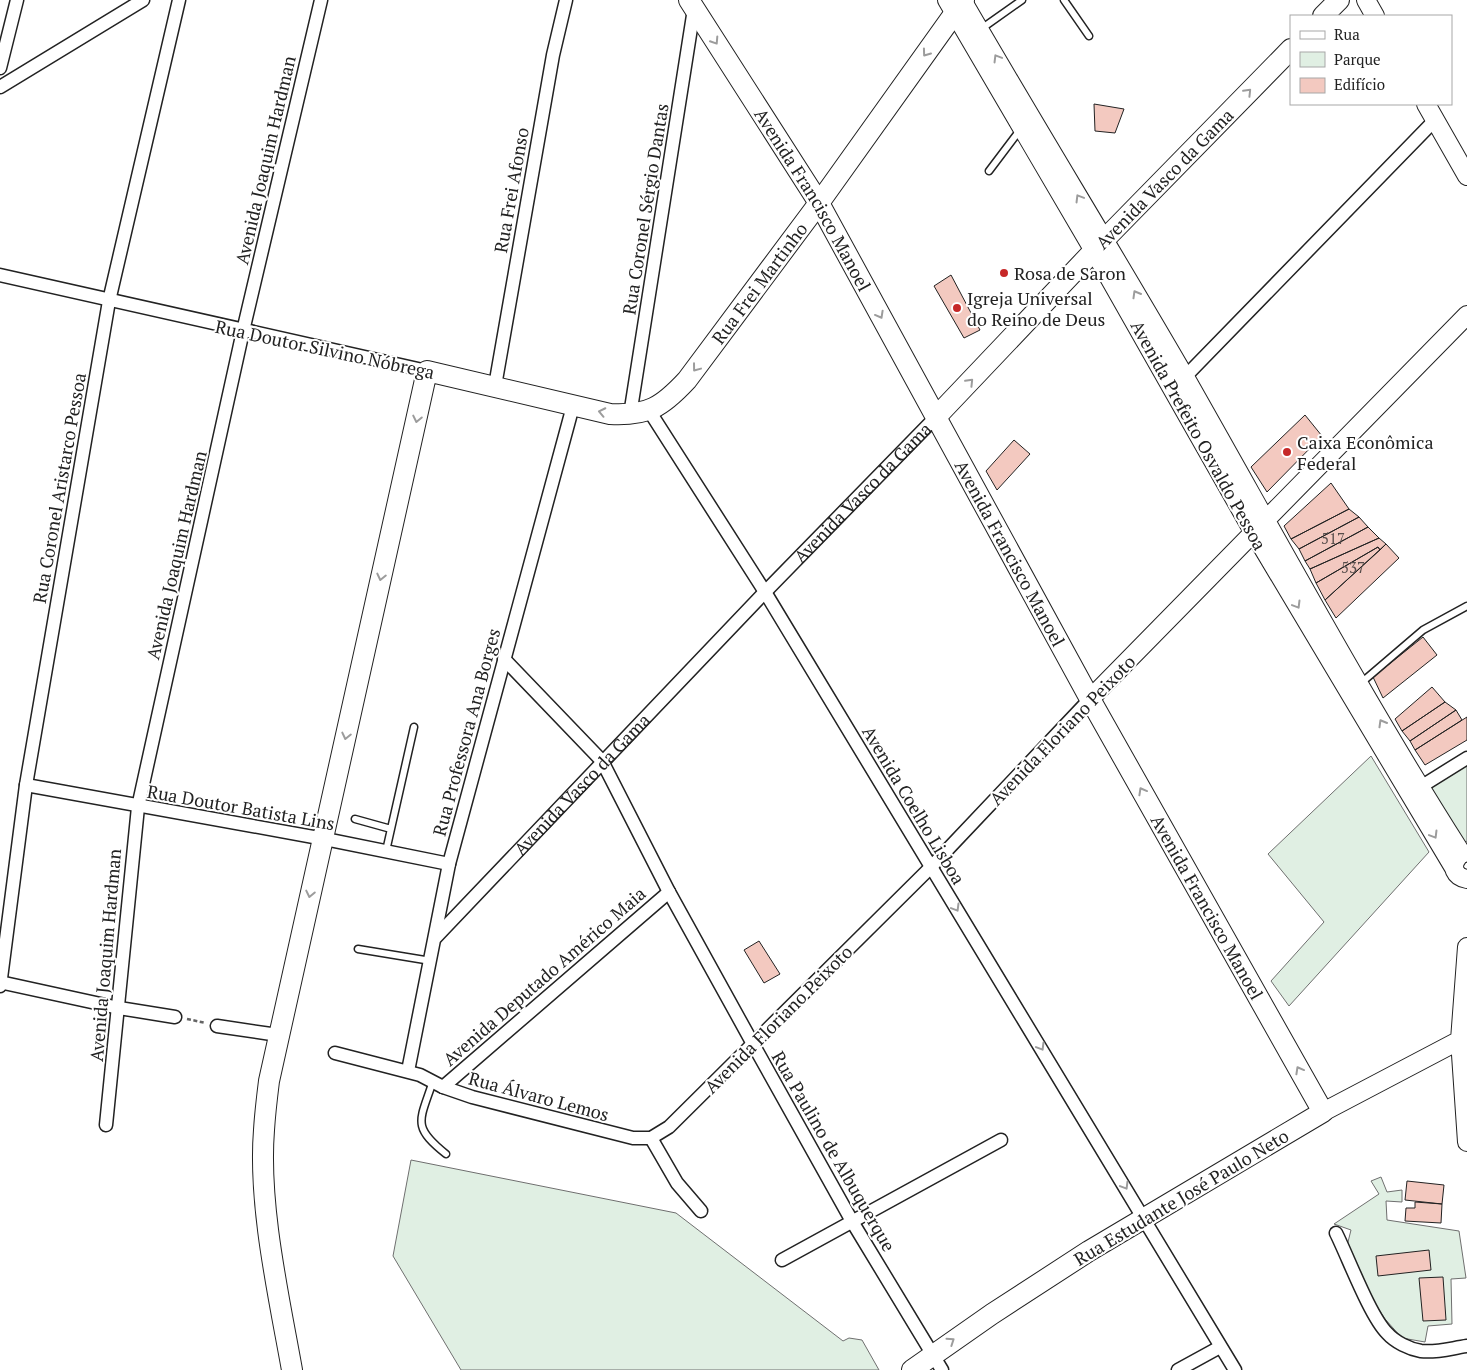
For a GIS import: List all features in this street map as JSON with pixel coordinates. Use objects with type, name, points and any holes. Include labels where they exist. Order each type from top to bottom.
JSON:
[{"type":"main road","points":[[1324,15],[1339,0]]},
{"type":"main road","name":"Rua Frei Martinho","points":[[650,412],[672,397],[687,380],[818,203],[958,3]]},
{"type":"main road","name":"Avenida Francisco Manoel","points":[[692,5],[818,203],[1090,699],[1323,1112]]},
{"type":"main road","name":"Avenida Vasco da Gama","points":[[936,417],[1290,50]]},
{"type":"main road","name":"Rua Doutor Silvino Nóbrega","points":[[427,371],[610,414],[630,415],[650,412]]},
{"type":"main road","points":[[292,1370],[271,1247],[264,1174],[264,1131],[269,1081],[427,371]]},
{"type":"main road","name":"Rua Estudante José Paulo Neto","points":[[912,1370],[937,1362],[1000,1308],[1323,1112]]},
{"type":"street","points":[[0,68],[17,0]]},
{"type":"street","points":[[0,87],[143,0]]},
{"type":"street","name":"Rua Coronel Aristarco Pessoa","points":[[0,986],[26,785],[109,301],[180,0]]},
{"type":"street","name":"Avenida Joaquim Hardman","points":[[106,1125],[138,806],[244,331],[321,0]]},
{"type":"street","name":"Rua Frei Afonso","points":[[495,386],[553,54],[566,0]]},
{"type":"street","points":[[1366,0],[1374,15]]},
{"type":"street","name":"Avenida Prefeito Osvaldo Pessoa","points":[[958,3],[980,30],[1099,246],[1179,383],[1259,527],[1415,791],[1462,864]]},
{"type":"street","name":"Avenida Prefeito Osvaldo Pessoa","points":[[958,3],[1022,128],[1099,246]]},
{"type":"street","name":"Rua Coronel Sérgio Dantas","points":[[630,415],[692,5]]},
{"type":"street","points":[[1427,105],[1467,176]]},
{"type":"street","points":[[1179,383],[1435,120]]},
{"type":"street","name":"Rua Doutor Silvino Nóbrega","points":[[0,275],[427,371]]},
{"type":"street","name":"Avenida Floriano Peixoto","points":[[651,1138],[669,1127],[931,867],[1090,699],[1467,315]]},
{"type":"street","name":"Rua Professora Ana Borges","points":[[408,1071],[449,864],[573,406]]},
{"type":"street","name":"Avenida Coelho Lisboa","points":[[650,412],[765,592],[1235,1370]]},
{"type":"street","name":"Avenida Vasco da Gama","points":[[436,937],[765,592],[936,417]]},
{"type":"street","name":"Avenida Prefeito Osvaldo Pessoa","points":[[1286,572],[1360,684],[1415,791]]},
{"type":"street","name":"Rua Paulino de Albuquerque","points":[[504,658],[602,762],[669,892],[753,1044],[853,1223],[937,1362]]},
{"type":"street","points":[[1415,791],[1467,758]]},
{"type":"street","name":"Rua Doutor Batista Lins","points":[[26,785],[322,838],[449,864]]},
{"type":"street","name":"Avenida Deputado Américo Maia","points":[[438,1084],[669,892]]},
{"type":"street","points":[[1467,947],[1463,1038],[1467,1142]]},
{"type":"street","points":[[0,982],[119,1008],[175,1017]]},
{"type":"street","points":[[217,1026],[278,1035]]},
{"type":"street","name":"Rua Estudante José Paulo Neto","points":[[1323,1112],[1463,1038]]},
{"type":"street","name":"Rua Álvaro Lemos","points":[[335,1053],[408,1071],[472,1097],[633,1138],[651,1138]]},
{"type":"street","points":[[651,1138],[677,1183],[701,1211]]},
{"type":"street","points":[[782,1260],[853,1223],[1001,1140]]},
{"type":"street","points":[[1336,1233],[1375,1314],[1387,1333],[1405,1346],[1422,1351],[1439,1351],[1467,1346]]},
{"type":"street","points":[[1178,1370],[1220,1347]]},
{"type":"lane","points":[[980,30],[1022,0]]},
{"type":"lane","points":[[1064,0],[1088,36]]},
{"type":"lane","points":[[989,171],[1022,128]]},
{"type":"lane","points":[[1360,684],[1423,630],[1467,606]]},
{"type":"lane","points":[[386,851],[414,727]]},
{"type":"lane","points":[[355,819],[391,829]]},
{"type":"lane","points":[[358,949],[431,961]]},
{"type":"lane","points":[[438,1084],[421,1125],[425,1137],[446,1154]]},
{"type":"path","points":[[175,1017],[217,1026]]},
{"type":"green space","points":[[1371,756],[1429,852],[1289,1006],[1271,981],[1324,922],[1268,854]]},
{"type":"green space","points":[[1467,758],[1467,842],[1463,841],[1428,789]]},
{"type":"green space","points":[[411,1160],[676,1213],[843,1341],[849,1338],[862,1340],[879,1370],[461,1370],[393,1256]]},
{"type":"green space","points":[[1381,1177],[1387,1192],[1402,1190],[1402,1202],[1386,1201],[1387,1220],[1459,1231],[1466,1278],[1451,1279],[1452,1324],[1428,1326],[1425,1342],[1402,1338],[1385,1319],[1370,1296],[1347,1246],[1351,1230],[1334,1224],[1379,1194],[1371,1181]]},
{"type":"building","points":[[1094,104],[1124,109],[1115,133],[1095,131]]},
{"type":"building","name":"Igreja Universal do Reino de Deus","points":[[951,275],[980,330],[964,338],[934,286]]},
{"type":"building","name":"Caixa Econômica Federal","points":[[1305,415],[1322,436],[1267,492],[1251,467]]},
{"type":"building","points":[[1014,440],[1030,454],[997,490],[986,471]]},
{"type":"building","points":[[1331,483],[1349,509],[1291,539],[1284,526]]},
{"type":"building","points":[[1349,509],[1359,517],[1299,549],[1291,539]]},
{"type":"building","points":[[1359,517],[1368,527],[1305,561],[1299,549]]},
{"type":"building","points":[[1368,527],[1379,538],[1310,569],[1305,561]]},
{"type":"building","points":[[1379,538],[1386,544],[1380,550],[1378,547],[1316,583],[1310,569]]},
{"type":"building","points":[[1386,544],[1399,558],[1336,618],[1325,600]]},
{"type":"building","points":[[1378,547],[1380,550],[1325,600],[1316,583]]},
{"type":"building","points":[[1423,637],[1437,655],[1383,698],[1373,677]]},
{"type":"building","points":[[1432,687],[1445,702],[1402,731],[1395,719]]},
{"type":"building","points":[[1445,702],[1456,710],[1410,741],[1402,731]]},
{"type":"building","points":[[1456,710],[1462,720],[1415,750],[1410,741]]},
{"type":"building","points":[[1467,717],[1467,740],[1425,765],[1415,750]]},
{"type":"building","points":[[759,941],[780,974],[764,983],[744,950]]},
{"type":"building","points":[[1407,1181],[1444,1185],[1442,1204],[1405,1200]]},
{"type":"building","points":[[1415,1202],[1442,1204],[1441,1223],[1405,1221],[1406,1208],[1415,1208]]},
{"type":"building","points":[[1429,1250],[1431,1270],[1378,1276],[1376,1256]]},
{"type":"building","points":[[1443,1277],[1446,1320],[1423,1321],[1419,1278]]},
{"type":"place","name":"Rosa de Saron","points":[[1004,273]]},
{"type":"place","name":"Igreja Universal do Reino de Deus","points":[[957,308]]},
{"type":"place","name":"Caixa Econômica Federal","points":[[1287,452]]}]
